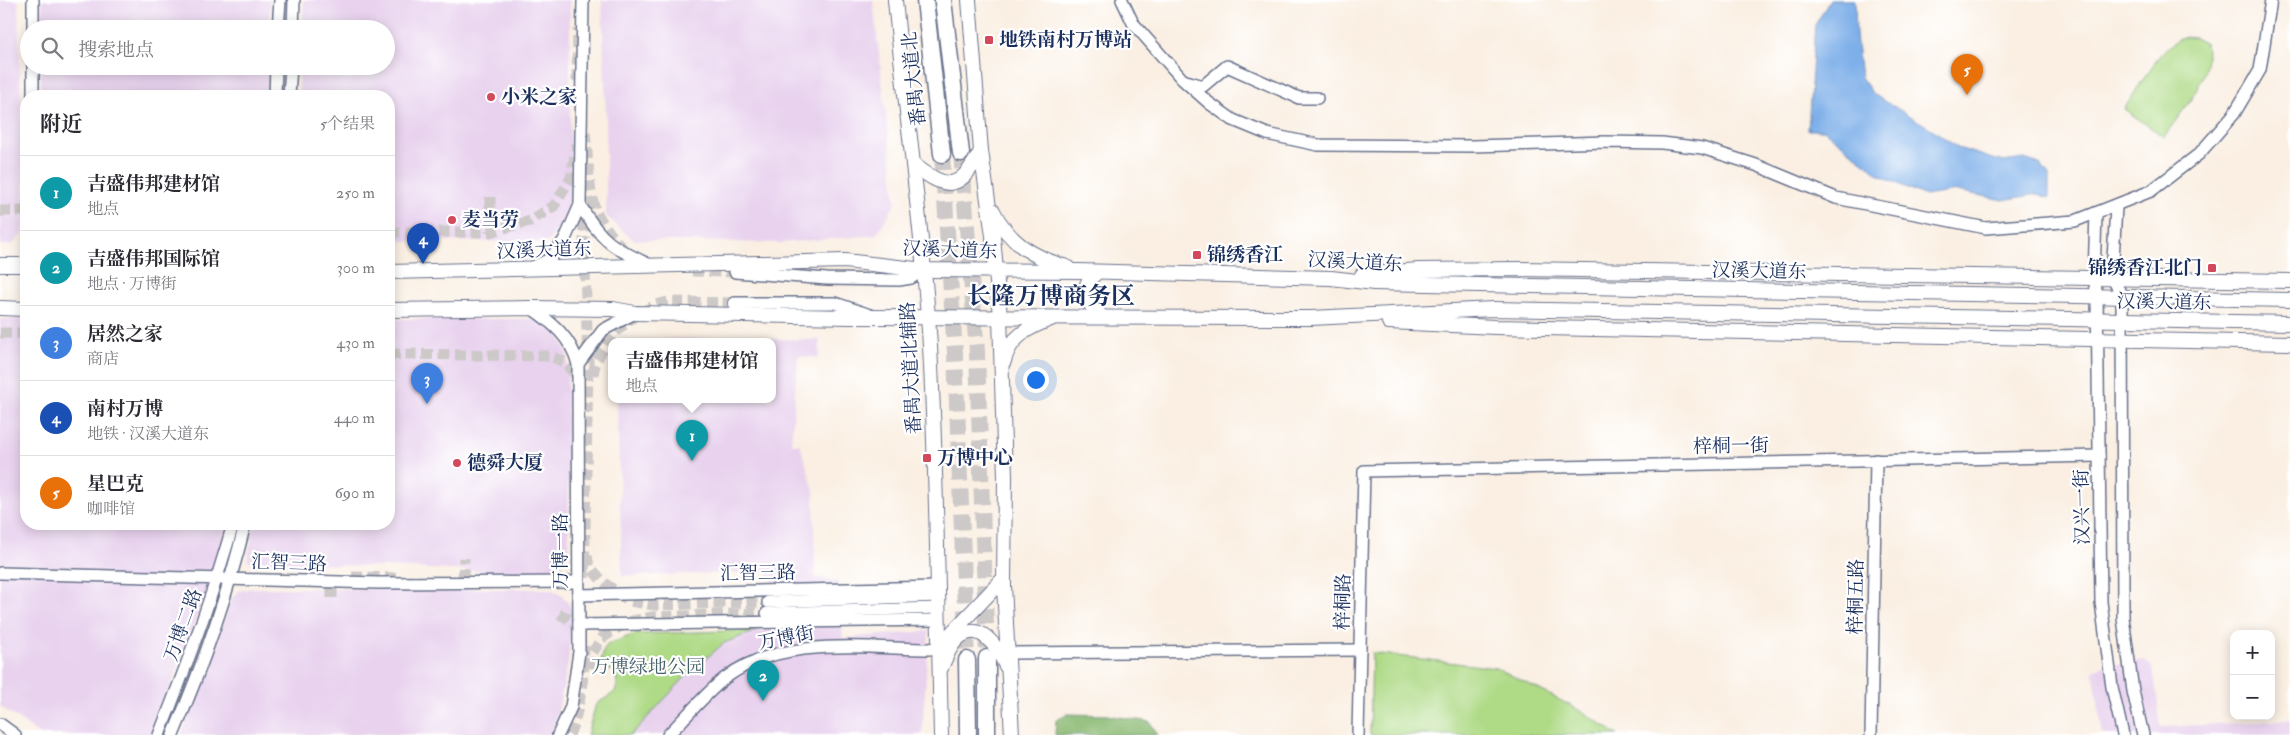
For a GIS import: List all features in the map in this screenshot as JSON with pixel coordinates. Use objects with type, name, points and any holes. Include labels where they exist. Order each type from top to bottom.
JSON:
[{"type":"highway","name":"番禺大道北","points":[[925,0],[942,154]]},
{"type":"highway","name":"番禺大道北","points":[[943,0],[961,153]]},
{"type":"highway","points":[[987,658],[987,735]]},
{"type":"highway","points":[[967,660],[968,735]]},
{"type":"main road","name":"番禺大道北辅路","points":[[895,0],[924,270],[927,316],[939,603],[941,735]]},
{"type":"main road","points":[[969,0],[981,151],[997,271],[1000,317],[1005,476],[1004,578],[1012,735]]},
{"type":"main road","points":[[913,164],[931,178],[948,184],[961,181],[971,170],[981,151]]},
{"type":"main road","points":[[988,197],[1002,227],[1016,244],[1055,264],[1080,271]]},
{"type":"main road","name":"汉溪大道东","points":[[395,272],[845,261],[924,270],[1080,271],[1096,273],[1331,278],[1374,283],[2290,300]]},
{"type":"main road","points":[[0,265],[20,265]]},
{"type":"main road","points":[[1331,278],[1418,270],[1460,269],[2290,281]]},
{"type":"main road","points":[[1096,273],[1087,280],[1086,287],[1090,306],[1101,316]]},
{"type":"main road","points":[[0,308],[20,309]]},
{"type":"main road","name":"汉溪大道东","points":[[395,310],[531,308],[613,309],[635,313],[1311,318],[1493,309],[2290,323]]},
{"type":"main road","points":[[1002,371],[1011,344],[1018,335],[1057,317]]},
{"type":"main road","points":[[1311,318],[1495,327],[2290,343]]},
{"type":"main road","points":[[939,647],[1004,578]]},
{"type":"main road","points":[[940,670],[958,638],[971,633],[983,634],[988,638],[1001,655],[1008,671]]},
{"type":"street","points":[[33,0],[33,20]]},
{"type":"street","points":[[279,20],[280,0]]},
{"type":"street","points":[[293,20],[294,0]]},
{"type":"street","points":[[527,270],[550,259],[565,239],[580,205],[583,0]]},
{"type":"street","points":[[1122,0],[1133,23],[1182,79],[1209,103],[1233,120],[1267,134],[1318,145],[1473,146],[1605,142],[1662,144],[1702,148],[1756,165],[1836,198],[1986,228],[2075,221],[2096,214],[2151,191],[2199,154],[2234,114],[2260,70],[2271,0]]},
{"type":"street","points":[[1182,79],[1203,86],[1227,66],[1299,98],[1317,98]]},
{"type":"street","points":[[33,75],[33,90]]},
{"type":"street","points":[[275,90],[276,75]]},
{"type":"street","points":[[290,90],[291,75]]},
{"type":"street","points":[[580,205],[592,227],[616,250],[650,265]]},
{"type":"street","points":[[2116,206],[2112,277],[2122,296],[2123,618],[2133,691],[2143,735]]},
{"type":"street","name":"汉兴一街","points":[[2096,214],[2094,277],[2097,296],[2102,614],[2112,687],[2123,735]]},
{"type":"street","points":[[735,272],[827,279],[899,280],[911,278],[924,270]]},
{"type":"street","points":[[734,303],[835,303],[874,316]]},
{"type":"street","points":[[531,308],[553,323],[574,350],[578,364]]},
{"type":"street","points":[[578,364],[604,330],[635,313]]},
{"type":"street","name":"万博一路","points":[[558,735],[571,706],[579,652],[578,364]]},
{"type":"street","name":"梓桐一街","points":[[1364,470],[2099,456]]},
{"type":"street","name":"梓桐五路","points":[[1871,735],[1876,460]]},
{"type":"street","name":"梓桐路","points":[[1358,735],[1364,470]]},
{"type":"street","name":"万博二路","points":[[159,735],[190,658],[218,579],[231,530]]},
{"type":"street","name":"万博二路","points":[[173,735],[203,665],[232,579],[244,530]]},
{"type":"street","name":"汇智三路","points":[[0,573],[378,583],[578,582]]},
{"type":"street","name":"汇智三路","points":[[578,595],[939,603]]},
{"type":"street","points":[[768,607],[939,603]]},
{"type":"street","points":[[579,625],[939,603]]},
{"type":"street","name":"万博街","points":[[668,735],[726,678],[752,663],[772,656],[827,648],[928,649],[939,647]]},
{"type":"street","points":[[1008,653],[1360,650]]},
{"type":"street","points":[[0,724],[15,735]]},
{"type":"shaded area","points":[[0,0],[18,0],[20,90],[20,236],[12,245],[0,245]]},
{"type":"shaded area","points":[[42,0],[270,0],[270,20],[42,20]]},
{"type":"shaded area","points":[[304,0],[570,0],[570,212],[548,242],[395,241],[395,90],[298,90],[299,75],[395,75],[395,20],[303,20]]},
{"type":"shaded area","points":[[602,0],[873,0],[896,203],[876,235],[781,243],[634,240],[616,225],[606,216],[606,116]]},
{"type":"shaded area","points":[[41,75],[269,75],[269,90],[41,90]]},
{"type":"shaded area","points":[[0,319],[20,319],[20,530],[225,530],[213,574],[152,735],[40,735],[0,706]]},
{"type":"shaded area","points":[[395,319],[536,319],[557,331],[567,353],[569,547],[564,562],[556,570],[545,574],[247,561],[253,530],[395,530]]},
{"type":"shaded area","points":[[776,339],[820,340],[819,358],[798,356],[791,444],[800,444],[814,491],[815,577],[838,582],[843,638],[929,631],[922,735],[631,735],[689,673],[724,643],[758,630],[810,616],[779,592],[766,572],[622,576],[617,403],[776,403]]},
{"type":"shaded area","points":[[252,588],[550,589],[559,593],[572,610],[568,663],[553,734],[181,735],[232,598],[239,591]]},
{"type":"shaded area","points":[[2144,660],[2153,667],[2161,727],[2290,720],[2290,735],[2103,735],[2093,670]]},
{"type":"green space","points":[[2186,37],[2195,38],[2206,44],[2205,70],[2194,94],[2164,137],[2124,109],[2151,67],[2168,48]]},
{"type":"green space","name":"万博绿地公园","points":[[758,630],[724,643],[689,673],[631,735],[587,735],[596,704],[611,695],[617,684],[614,671],[599,667],[604,649],[608,644],[635,634]]},
{"type":"green space","points":[[1372,653],[1497,668],[1585,713],[1618,735],[1370,735]]},
{"type":"green space","points":[[1066,714],[1107,715],[1150,722],[1158,735],[1055,735],[1056,720]]},
{"type":"water","points":[[1830,0],[1855,0],[1856,35],[1861,77],[1873,94],[1935,131],[1958,148],[2003,162],[2024,159],[2040,164],[2049,175],[2049,198],[2038,194],[2003,200],[1957,191],[1925,196],[1881,176],[1824,130],[1808,130],[1815,25]]},
{"type":"tunnel","points":[[577,81],[578,29]]},
{"type":"tunnel","points":[[585,132],[595,209],[608,231],[624,250]]},
{"type":"tunnel","points":[[395,232],[490,232],[530,221],[554,206],[571,178],[577,144]]},
{"type":"tunnel","points":[[961,153],[977,352],[987,658]]},
{"type":"tunnel","points":[[942,154],[955,353],[967,660]]},
{"type":"tunnel","points":[[490,197],[490,232]]},
{"type":"tunnel","points":[[583,204],[588,363],[584,583]]},
{"type":"tunnel","points":[[0,211],[20,211]]},
{"type":"tunnel","points":[[692,271],[735,272]]},
{"type":"tunnel","points":[[611,338],[632,319],[656,305],[669,302],[734,303]]},
{"type":"tunnel","points":[[0,333],[20,333]]},
{"type":"tunnel","points":[[593,375],[596,363],[608,342]]},
{"type":"tunnel","points":[[395,354],[551,356],[564,362],[581,381]]},
{"type":"tunnel","points":[[587,556],[589,566],[604,583],[629,601],[654,605],[768,602]]},
{"type":"tunnel","points":[[463,579],[464,558]]},
{"type":"tunnel","points":[[332,577],[332,598]]},
{"type":"tunnel","points":[[352,577],[399,578]]},
{"type":"tunnel","points":[[589,668],[591,655],[602,638],[627,622],[652,617],[767,613]]},
{"type":"tunnel","points":[[559,614],[572,621],[581,633]]},
{"type":"tunnel","points":[[569,735],[581,692],[584,646]]},
{"type":"place","name":"地铁南村万博站","points":[[989,40]]},
{"type":"place","name":"星巴克","points":[[1967,95]]},
{"type":"place","name":"小米之家","points":[[491,97]]},
{"type":"place","name":"麦当劳","points":[[452,220]]},
{"type":"place","name":"锦绣香江","points":[[1197,255]]},
{"type":"place","name":"南村万博","points":[[423,264]]},
{"type":"place","name":"锦绣香江北门","points":[[2212,268]]},
{"type":"place","name":"居然之家","points":[[427,404]]},
{"type":"place","name":"万博中心","points":[[927,458]]},
{"type":"place","name":"吉盛伟邦建材馆","points":[[692,461]]},
{"type":"place","name":"德舜大厦","points":[[457,463]]},
{"type":"place","name":"吉盛伟邦国际馆","points":[[763,701]]},
{"type":"district","name":"长隆万博商务区","points":[[1051,296]]}]
